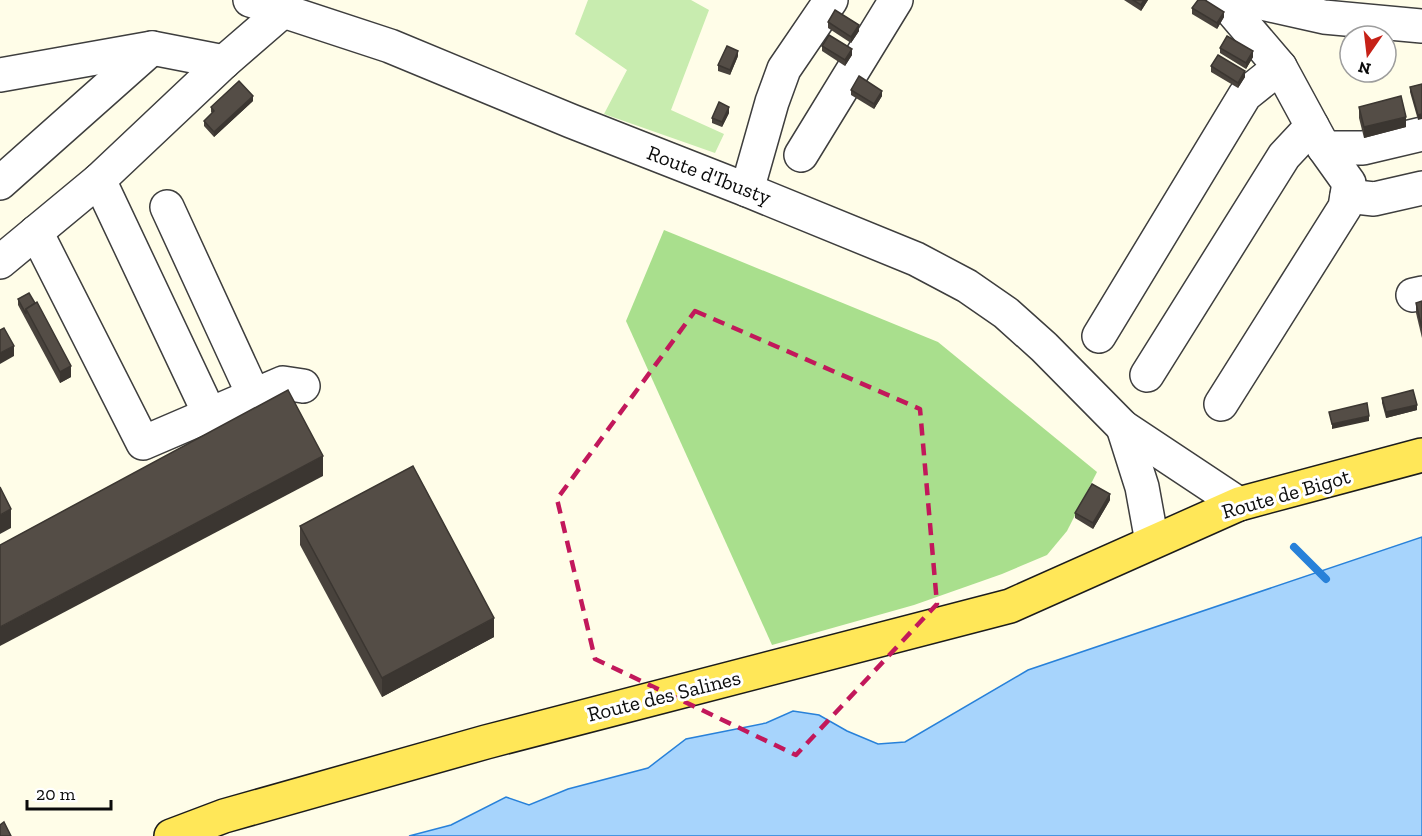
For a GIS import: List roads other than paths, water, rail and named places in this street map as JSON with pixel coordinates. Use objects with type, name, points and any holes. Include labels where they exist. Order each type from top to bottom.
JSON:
[{"type":"main road","name":"Route de Bigot","points":[[1152,542],[1239,504],[1422,455]]},
{"type":"main road","name":"Route des Salines","points":[[171,836],[224,816],[486,742],[1010,606],[1152,542]]},
{"type":"street","name":"Route d'Ibusty","points":[[250,0],[390,46],[916,260],[967,286],[1006,313],[1044,347],[1122,427]]},
{"type":"street","points":[[747,190],[772,102],[784,69],[831,0]]},
{"type":"street","points":[[801,155],[896,0]]},
{"type":"street","points":[[1221,404],[1345,207],[1349,183],[1318,137],[1280,68],[1223,0]]},
{"type":"street","points":[[1248,0],[1324,17],[1422,26]]},
{"type":"street","points":[[0,262],[99,180],[224,62],[284,10]]},
{"type":"street","points":[[0,75],[152,48],[224,62]]},
{"type":"street","points":[[0,183],[152,48]]},
{"type":"street","points":[[1099,336],[1245,95],[1280,68]]},
{"type":"street","points":[[1146,375],[1284,156],[1318,137],[1363,148],[1422,134]]},
{"type":"street","points":[[99,180],[210,415]]},
{"type":"street","points":[[1347,196],[1374,199],[1422,188]]},
{"type":"street","points":[[167,207],[254,396]]},
{"type":"street","points":[[36,232],[143,443],[283,383],[303,386]]},
{"type":"street","points":[[1122,427],[1239,504]]},
{"type":"street","points":[[1122,427],[1142,487],[1152,542]]},
{"type":"water","points":[[1422,537],[1422,836],[409,836],[451,825],[506,797],[529,805],[568,789],[648,768],[686,739],[766,723],[793,711],[819,715],[847,731],[878,744],[905,742],[1028,670]]},
{"type":"waterway","points":[[1294,547],[1326,579]]}]
